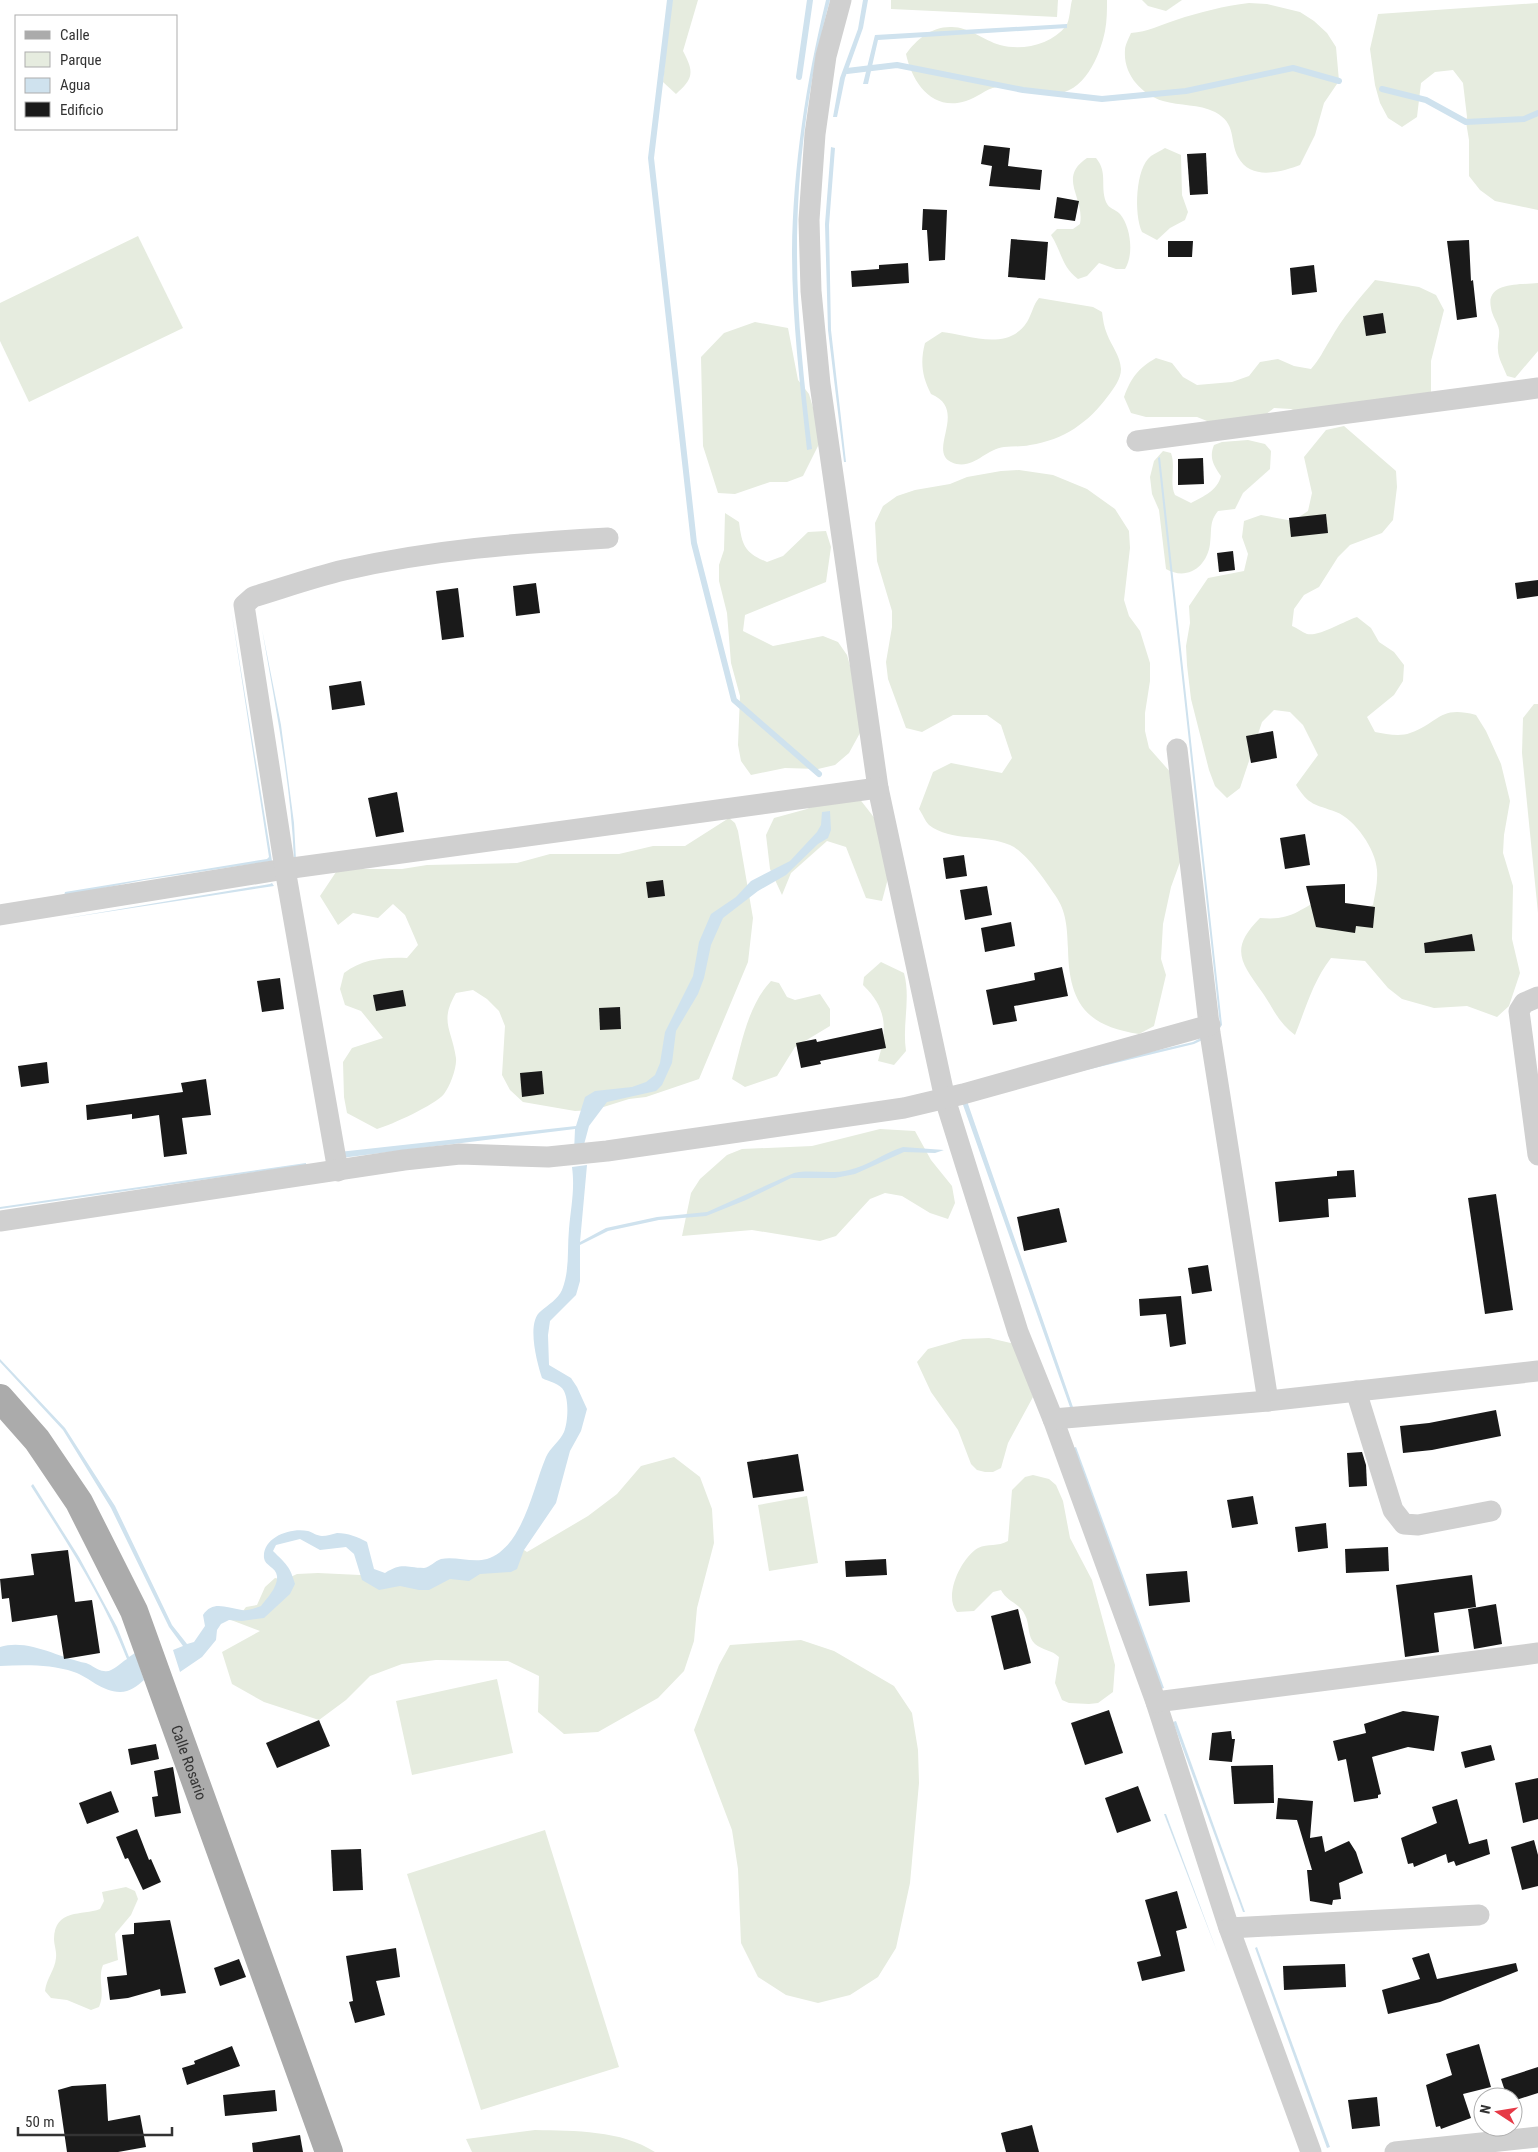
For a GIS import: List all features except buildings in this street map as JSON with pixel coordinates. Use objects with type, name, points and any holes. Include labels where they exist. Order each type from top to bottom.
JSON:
[{"type":"main road","name":"Calle Rosario","points":[[0,1398],[37,1440],[79,1502],[134,1611],[328,2152]]},
{"type":"street","points":[[841,0],[826,56],[815,134],[809,220],[811,291],[821,393],[878,788],[945,1099],[1018,1332],[1053,1419],[1156,1702],[1229,1928],[1312,2152]]},
{"type":"street","points":[[1138,441],[1538,388]]},
{"type":"street","points":[[338,1171],[285,869],[244,605],[253,597],[343,570],[421,556],[504,545],[608,538]]},
{"type":"street","points":[[1177,749],[1210,1025],[1268,1401]]},
{"type":"street","points":[[0,915],[285,869],[878,788]]},
{"type":"street","points":[[1538,997],[1524,1003],[1519,1011],[1538,1155]]},
{"type":"street","points":[[0,1221],[404,1160],[460,1154],[548,1157],[607,1151],[904,1108],[945,1099],[1210,1025]]},
{"type":"street","points":[[1053,1419],[1268,1401],[1538,1371]]},
{"type":"street","points":[[1356,1391],[1393,1510],[1404,1524],[1418,1525],[1491,1511]]},
{"type":"street","points":[[1156,1702],[1538,1653]]},
{"type":"street","points":[[1229,1928],[1479,1915]]},
{"type":"street","points":[[1395,2152],[1538,2137]]},
{"type":"green space","points":[[671,0],[698,0],[683,51],[689,64],[689,79],[676,94],[663,82]]},
{"type":"green space","points":[[891,0],[1058,0],[1057,17],[891,9]]},
{"type":"green space","points":[[1072,0],[1107,0],[1107,19],[1103,41],[1089,72],[1074,88],[1064,92],[1046,94],[1018,87],[1004,86],[989,90],[966,101],[954,103],[943,102],[934,98],[926,92],[913,75],[906,54],[919,39],[930,32],[937,29],[957,27],[1000,45],[1027,47],[1036,45],[1060,33],[1066,26]]},
{"type":"green space","points":[[1142,0],[1182,0],[1166,11],[1148,6]]},
{"type":"green space","points":[[1249,3],[1267,4],[1300,12],[1327,33],[1336,47],[1339,81],[1324,103],[1315,135],[1300,165],[1275,172],[1258,172],[1244,165],[1235,150],[1230,127],[1215,112],[1209,109],[1163,101],[1147,93],[1130,75],[1125,59],[1125,48],[1131,33],[1148,30],[1203,12]]},
{"type":"green space","points":[[1538,3],[1538,210],[1495,201],[1480,190],[1469,176],[1469,140],[1463,83],[1453,70],[1435,72],[1421,83],[1417,117],[1402,127],[1388,118],[1380,103],[1375,85],[1370,49],[1378,14]]},
{"type":"green space","points":[[1165,148],[1181,155],[1182,195],[1188,212],[1185,220],[1170,228],[1157,240],[1142,232],[1138,215],[1138,192],[1139,181],[1146,162],[1151,156]]},
{"type":"green space","points":[[1087,158],[1096,158],[1100,163],[1106,202],[1120,214],[1127,226],[1130,256],[1125,269],[1116,269],[1099,263],[1087,276],[1078,279],[1068,269],[1051,235],[1057,229],[1073,229],[1080,224],[1081,214],[1073,181],[1078,165]]},
{"type":"green space","points":[[138,236],[183,328],[29,402],[0,341],[0,303]]},
{"type":"green space","points":[[1375,280],[1419,287],[1436,295],[1444,310],[1431,361],[1431,393],[1306,416],[1291,409],[1274,408],[1248,429],[1212,423],[1197,417],[1146,417],[1131,413],[1124,397],[1132,379],[1144,366],[1156,358],[1172,363],[1183,377],[1197,385],[1232,382],[1249,376],[1260,362],[1278,359],[1294,366],[1311,369],[1345,316]]},
{"type":"green space","points":[[1538,283],[1538,351],[1515,378],[1507,376],[1498,353],[1499,330],[1492,311],[1491,299],[1494,293],[1506,286]]},
{"type":"green space","points":[[1039,298],[1093,307],[1102,312],[1106,331],[1120,364],[1121,373],[1117,383],[1093,414],[1065,434],[1042,443],[997,449],[965,464],[951,462],[945,456],[943,449],[948,419],[947,410],[942,401],[931,394],[924,375],[922,363],[925,343],[942,332],[987,339],[1009,337],[1019,331],[1027,322]]},
{"type":"green space","points":[[755,322],[788,328],[798,380],[809,394],[819,428],[818,446],[803,476],[787,482],[770,482],[735,494],[718,493],[703,446],[701,357],[724,333]]},
{"type":"green space","points":[[1344,426],[1396,471],[1397,487],[1393,520],[1382,533],[1350,545],[1338,557],[1319,587],[1304,595],[1294,609],[1292,626],[1307,634],[1312,634],[1325,631],[1357,617],[1371,628],[1379,642],[1394,652],[1404,665],[1403,681],[1394,695],[1367,717],[1375,732],[1402,735],[1420,729],[1446,714],[1463,712],[1476,715],[1486,731],[1501,764],[1510,801],[1503,853],[1513,886],[1512,939],[1520,973],[1509,1006],[1497,1017],[1467,1006],[1434,1008],[1402,999],[1388,988],[1365,961],[1331,958],[1315,985],[1295,1035],[1280,1020],[1248,972],[1244,964],[1241,947],[1244,938],[1260,918],[1288,916],[1326,897],[1357,913],[1373,905],[1377,879],[1376,862],[1369,845],[1350,821],[1336,812],[1309,801],[1296,785],[1318,755],[1303,725],[1290,712],[1274,710],[1262,722],[1240,788],[1227,798],[1215,786],[1209,770],[1191,699],[1186,646],[1190,623],[1189,606],[1208,578],[1244,571],[1248,554],[1242,537],[1244,521],[1261,515],[1293,521],[1308,511],[1312,493],[1304,457],[1326,430]]},
{"type":"green space","points":[[1248,440],[1265,444],[1271,451],[1270,469],[1243,493],[1235,509],[1218,511],[1215,515],[1208,552],[1205,559],[1195,570],[1181,573],[1166,569],[1159,510],[1152,494],[1150,477],[1154,461],[1163,451],[1171,453],[1173,490],[1175,495],[1191,503],[1209,493],[1216,486],[1221,476],[1214,465],[1212,457],[1214,445],[1222,442]]},
{"type":"green space","points":[[1019,470],[1053,475],[1087,489],[1115,509],[1129,531],[1130,548],[1124,600],[1129,616],[1140,631],[1150,663],[1145,731],[1149,748],[1172,774],[1183,854],[1171,887],[1163,924],[1161,959],[1166,975],[1154,1026],[1139,1034],[1105,1025],[1093,1018],[1077,997],[1069,968],[1067,928],[1062,908],[1046,882],[1029,860],[1010,845],[947,834],[938,830],[929,825],[919,809],[933,772],[951,763],[1002,773],[1012,758],[1001,725],[987,715],[953,715],[922,732],[906,728],[888,679],[886,662],[892,627],[892,611],[877,561],[875,523],[883,506],[897,496],[915,490],[950,484],[967,477]]},
{"type":"green space","points":[[725,513],[739,522],[743,543],[749,552],[767,562],[783,556],[808,532],[826,531],[831,547],[826,582],[745,615],[743,631],[773,646],[823,636],[838,642],[847,655],[866,722],[849,753],[835,765],[818,769],[785,768],[751,775],[741,761],[738,745],[740,696],[731,663],[727,613],[719,581],[719,565],[724,550]]},
{"type":"green space","points":[[1534,704],[1538,704],[1538,913],[1522,753],[1523,718]]},
{"type":"green space","points":[[838,793],[855,793],[876,820],[891,867],[882,901],[866,898],[846,847],[827,841],[791,873],[782,895],[770,869],[766,835],[774,818],[807,809]]},
{"type":"green space","points":[[729,818],[735,823],[738,831],[753,918],[748,962],[699,1079],[646,1097],[629,1099],[594,1110],[575,1111],[523,1102],[510,1090],[502,1075],[505,1026],[499,1011],[487,999],[473,990],[456,993],[448,1011],[448,1026],[456,1062],[453,1077],[444,1094],[423,1109],[377,1129],[347,1113],[344,1097],[343,1062],[352,1048],[383,1038],[361,1011],[345,1005],[340,989],[344,973],[351,968],[374,960],[407,958],[418,945],[405,915],[393,904],[378,918],[353,913],[338,925],[320,896],[338,869],[402,869],[427,865],[517,863],[550,854],[619,854],[653,846],[685,846]]},
{"type":"green space","points":[[881,962],[904,973],[906,983],[906,1051],[894,1065],[878,1061],[883,1039],[883,1020],[877,1003],[863,985],[864,977]]},
{"type":"green space","points":[[771,981],[779,983],[787,997],[795,1000],[820,994],[830,1009],[830,1026],[795,1047],[777,1076],[745,1087],[732,1079],[750,1015],[756,1002]]},
{"type":"green space","points":[[880,1129],[915,1131],[931,1160],[952,1186],[955,1203],[948,1219],[930,1213],[902,1196],[885,1193],[870,1199],[836,1236],[820,1241],[752,1230],[682,1236],[691,1193],[700,1179],[727,1155],[742,1149],[812,1146]]},
{"type":"green space","points":[[989,1338],[1015,1344],[1033,1397],[1008,1443],[1001,1468],[993,1472],[985,1472],[977,1470],[971,1464],[958,1430],[931,1392],[917,1362],[928,1349],[963,1339]]},
{"type":"green space","points":[[674,1457],[700,1477],[712,1509],[714,1543],[697,1608],[694,1641],[684,1671],[658,1698],[598,1732],[564,1734],[538,1712],[539,1676],[508,1661],[436,1660],[402,1664],[370,1676],[346,1700],[319,1720],[264,1702],[232,1684],[222,1652],[260,1631],[231,1620],[236,1620],[246,1607],[257,1605],[265,1587],[275,1578],[284,1580],[297,1574],[318,1573],[423,1578],[524,1550],[527,1552],[588,1516],[617,1494],[641,1466]]},
{"type":"green space","points":[[1033,1475],[1049,1479],[1056,1485],[1063,1501],[1070,1538],[1092,1580],[1115,1665],[1113,1692],[1098,1703],[1069,1703],[1062,1700],[1055,1683],[1059,1657],[1032,1641],[1027,1619],[1023,1611],[1001,1590],[993,1592],[974,1611],[957,1612],[953,1605],[953,1587],[960,1568],[978,1548],[1008,1541],[1012,1490],[1025,1477]]},
{"type":"green space","points":[[807,1496],[818,1563],[769,1571],[758,1505]]},
{"type":"green space","points":[[801,1640],[834,1651],[894,1686],[912,1713],[918,1750],[919,1783],[910,1883],[896,1948],[878,1977],[850,1995],[818,2003],[786,1995],[758,1977],[741,1943],[738,1869],[732,1830],[694,1730],[719,1665],[730,1645]]},
{"type":"green space","points":[[497,1679],[513,1753],[412,1775],[396,1701]]},
{"type":"green space","points":[[545,1830],[619,2067],[481,2110],[407,1874]]},
{"type":"green space","points":[[126,1887],[135,1891],[138,1899],[131,1915],[115,1934],[118,1960],[103,1965],[101,1970],[102,1996],[99,2007],[91,2010],[67,2000],[51,1998],[45,1991],[55,1962],[54,1939],[59,1922],[71,1915],[100,1909],[104,1901],[102,1892]]},
{"type":"green space","points":[[535,2130],[597,2133],[628,2139],[655,2152],[472,2152],[466,2139]]},
{"type":"water","points":[[826,0],[830,0],[810,93],[799,188],[797,277],[804,376],[812,449],[807,450],[793,302],[793,220],[802,125],[812,62]]},
{"type":"water","points":[[863,0],[868,0],[863,28],[845,78],[837,117],[833,117],[840,78],[858,29]]},
{"type":"water","points":[[1067,24],[1067,28],[878,40],[868,84],[863,84],[875,35]]},
{"type":"water","points":[[831,147],[835,148],[829,225],[831,330],[846,462],[844,462],[828,330],[825,224]]},
{"type":"water","points":[[1160,457],[1222,1025],[1215,1034],[1194,1044],[970,1098],[967,1101],[1074,1410],[1071,1410],[962,1102],[969,1094],[1193,1042],[1216,1030],[1220,1025],[1158,458]]},
{"type":"water","points":[[231,609],[272,861],[144,880],[64,896],[65,892],[267,859],[269,857]]},
{"type":"water","points":[[262,629],[281,725],[294,823],[296,860],[294,860],[290,802],[282,744]]},
{"type":"water","points":[[830,811],[831,830],[828,838],[818,844],[786,875],[758,891],[723,918],[711,945],[704,978],[698,994],[676,1031],[672,1063],[662,1085],[656,1091],[607,1102],[589,1126],[582,1152],[574,1152],[575,1129],[341,1158],[339,1152],[576,1126],[585,1097],[595,1091],[632,1087],[646,1082],[655,1075],[660,1063],[665,1032],[693,976],[699,942],[711,914],[736,897],[751,881],[790,861],[817,832],[821,825],[822,812]]},
{"type":"water","points":[[272,883],[274,886],[61,919],[270,884]]},
{"type":"water","points":[[903,1147],[944,1150],[935,1153],[904,1152],[855,1174],[835,1178],[791,1178],[746,1200],[706,1216],[659,1220],[608,1231],[580,1245],[580,1281],[576,1295],[550,1321],[548,1335],[549,1365],[571,1378],[587,1409],[581,1431],[570,1451],[556,1503],[524,1550],[517,1569],[511,1572],[480,1574],[469,1581],[450,1579],[429,1590],[400,1586],[379,1590],[362,1580],[354,1554],[346,1547],[320,1550],[300,1539],[276,1545],[273,1551],[287,1566],[295,1584],[290,1594],[264,1618],[242,1621],[229,1620],[221,1624],[217,1630],[216,1640],[202,1657],[180,1672],[173,1650],[183,1646],[169,1627],[111,1508],[63,1430],[0,1362],[0,1359],[65,1428],[115,1506],[172,1625],[187,1644],[194,1642],[205,1626],[203,1615],[207,1610],[216,1606],[244,1610],[261,1606],[272,1592],[277,1580],[275,1571],[265,1561],[265,1551],[273,1539],[286,1532],[301,1530],[320,1536],[337,1533],[356,1537],[367,1542],[374,1569],[385,1573],[404,1566],[424,1568],[441,1559],[487,1559],[499,1553],[510,1543],[525,1515],[546,1457],[564,1432],[566,1423],[566,1395],[560,1386],[542,1378],[533,1333],[537,1316],[558,1296],[565,1282],[573,1190],[572,1167],[587,1165],[580,1242],[606,1228],[657,1217],[707,1212],[794,1173],[849,1170],[863,1166]]},
{"type":"water","points":[[306,1163],[306,1165],[0,1209],[0,1207]]},
{"type":"water","points":[[1076,1447],[1164,1688],[1161,1689],[1073,1448]]},
{"type":"water","points":[[33,1484],[79,1557],[117,1627],[129,1657],[135,1653],[144,1680],[130,1690],[120,1692],[107,1690],[80,1674],[65,1669],[28,1665],[0,1666],[0,1647],[11,1645],[21,1645],[43,1650],[86,1663],[102,1671],[110,1671],[127,1659],[107,1614],[31,1486]]},
{"type":"water","points":[[1176,1721],[1245,1912],[1243,1912],[1173,1722]]},
{"type":"water","points":[[1164,1814],[1166,1814],[1218,1954]]},
{"type":"water","points":[[1257,1947],[1330,2147],[1327,2148],[1255,1948]]},
{"type":"waterway","points":[[670,0],[651,158],[694,543],[734,700],[819,774]]},
{"type":"waterway","points":[[799,77],[810,0]]},
{"type":"waterway","points":[[847,71],[897,65],[1023,90],[1102,99],[1186,91],[1293,68],[1339,81]]},
{"type":"waterway","points":[[1382,89],[1426,100],[1466,122],[1524,119],[1538,113]]}]
